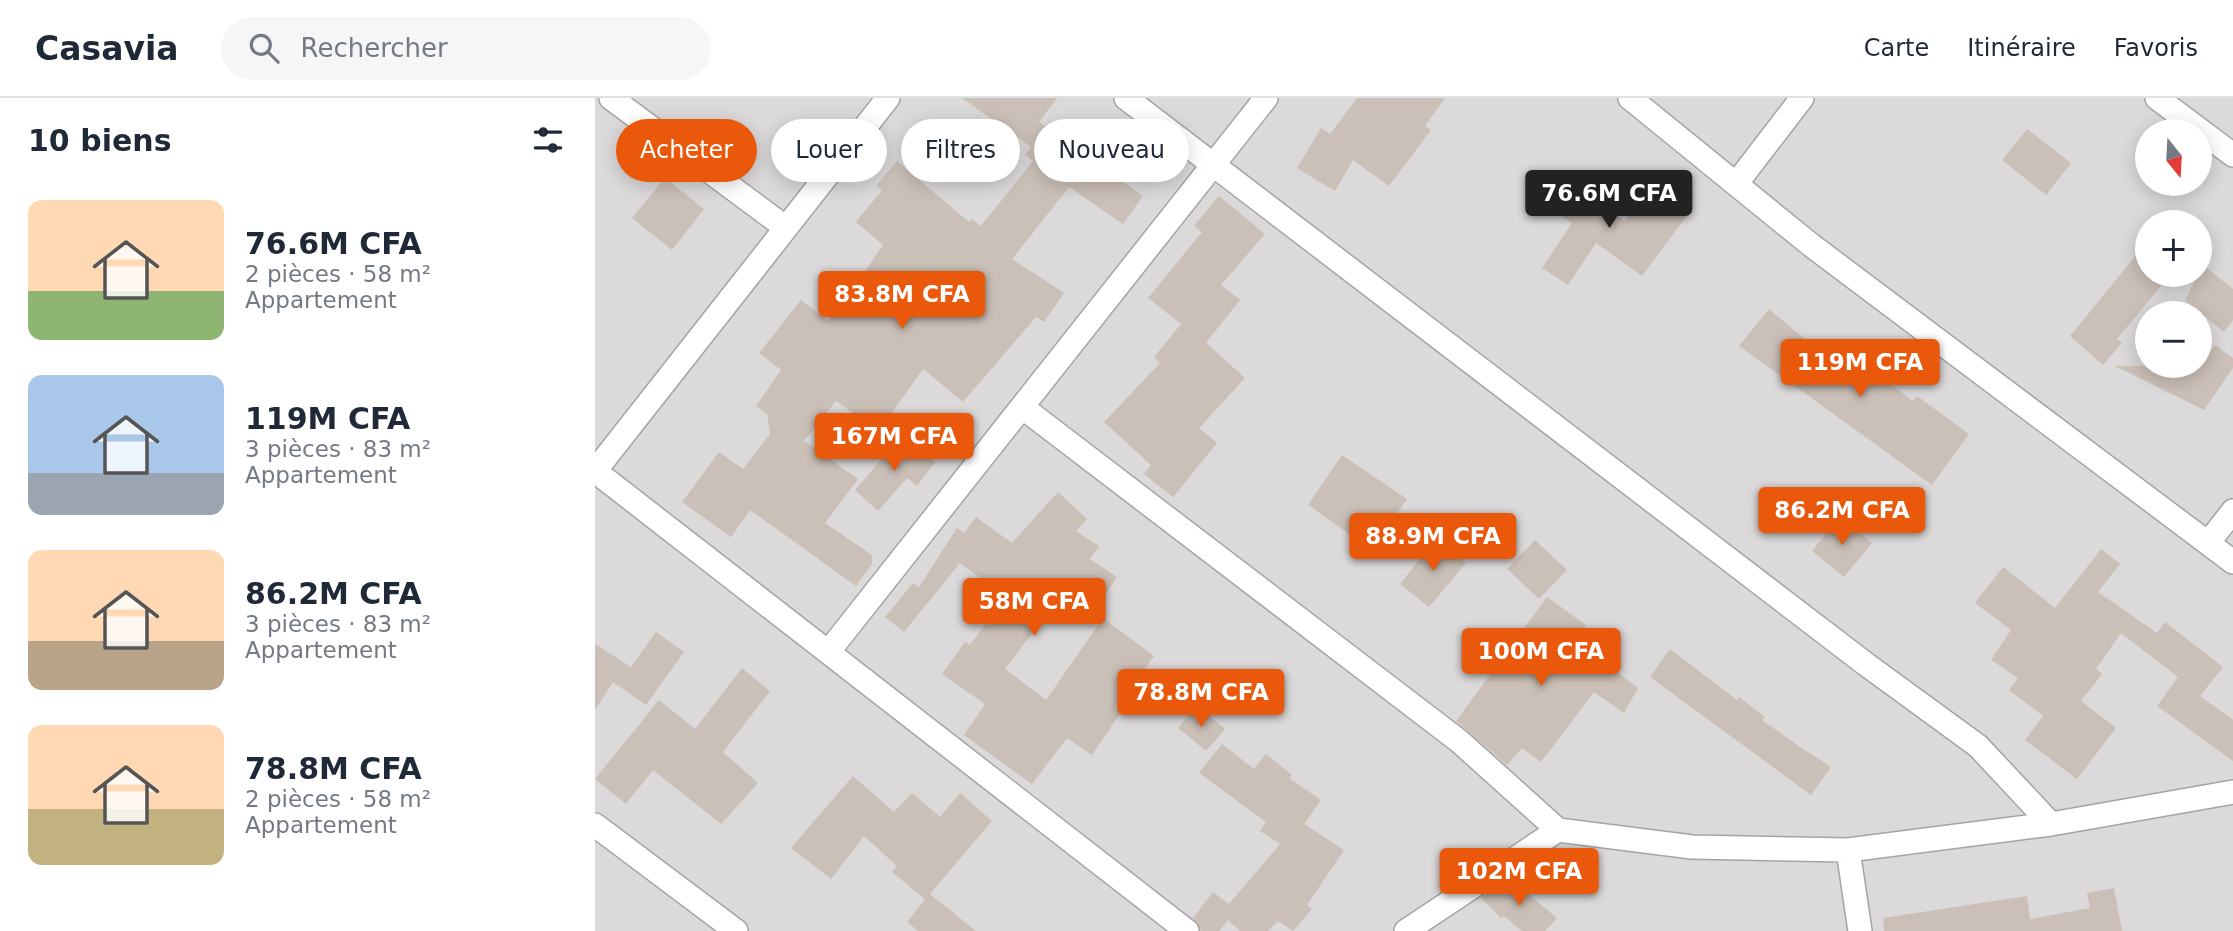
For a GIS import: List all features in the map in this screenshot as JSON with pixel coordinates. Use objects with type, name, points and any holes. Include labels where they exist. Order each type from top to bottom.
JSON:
[{"type":"street","points":[[611,98],[786,228]]},
{"type":"street","points":[[888,98],[595,471],[1188,931]]},
{"type":"street","points":[[1126,98],[1867,665],[1962,732],[2051,824]]},
{"type":"street","points":[[829,651],[1266,98]]},
{"type":"street","points":[[1630,98],[1811,245],[2233,562]]},
{"type":"street","points":[[1736,184],[1802,98]]},
{"type":"street","points":[[2157,98],[2233,155]]},
{"type":"street","points":[[1022,407],[1459,741],[1557,830],[1692,847],[1848,850],[2051,824],[2233,792]]},
{"type":"street","points":[[2208,543],[2233,511]]},
{"type":"street","points":[[595,825],[736,931]]},
{"type":"street","points":[[1406,931],[1557,830]]},
{"type":"street","points":[[1848,850],[1860,931]]},
{"type":"shaded area","points":[[595,98],[2233,98],[2233,931],[595,931]]},
{"type":"building","points":[[962,98],[1057,98],[1041,119],[1034,119],[1034,182],[1123,182],[1143,196],[1123,224],[1069,187],[1012,259],[1064,293],[1044,322],[1036,317],[963,402],[923,369],[879,431],[836,401],[804,441],[858,479],[825,523],[872,555],[872,564],[856,586],[750,510],[731,537],[682,502],[719,452],[743,469],[770,434],[767,414],[756,406],[781,370],[759,353],[801,300],[828,321],[861,277],[883,245],[856,222],[882,190],[876,186],[879,182],[887,182],[887,173],[897,161],[901,164],[901,182],[922,182],[969,222],[972,219],[981,226],[1016,182],[1020,182],[1020,177],[1033,161],[1025,155],[1031,147],[1020,139],[1020,119],[992,119]]},
{"type":"building","points":[[1357,98],[1445,98],[1425,126],[1431,130],[1389,186],[1353,160],[1335,191],[1297,168],[1321,128],[1330,134]]},
{"type":"building","points":[[2027,129],[2071,163],[2046,195],[2002,160]]},
{"type":"building","points":[[1557,175],[1625,221],[1650,187],[1688,214],[1642,276],[1596,243],[1568,285],[1542,268],[1572,223],[1540,201]]},
{"type":"building","points":[[662,182],[670,182],[704,209],[672,250],[632,218]]},
{"type":"building","points":[[1219,196],[1265,234],[1221,285],[1240,300],[1206,343],[1245,378],[1199,428],[1217,443],[1173,497],[1144,474],[1151,465],[1104,422],[1160,363],[1154,357],[1181,324],[1148,298],[1202,232],[1194,226]]},
{"type":"building","points":[[2135,257],[2135,287],[2160,287],[2148,301],[2135,301],[2135,317],[2117,339],[2122,343],[2103,365],[2070,336]]},
{"type":"building","points":[[2212,272],[2233,289],[2233,320],[2224,332],[2212,322],[2212,301],[2185,300],[2192,287],[2212,287]]},
{"type":"building","points":[[1769,309],[1847,375],[1859,360],[1913,401],[1917,396],[1969,434],[1932,485],[1739,346]]},
{"type":"building","points":[[2215,345],[2233,358],[2233,368],[2204,410],[2139,378],[2212,378],[2212,349]]},
{"type":"building","points":[[2115,366],[2135,366],[2135,376]]},
{"type":"building","points":[[901,437],[935,462],[917,486],[907,478],[878,511],[855,490]]},
{"type":"building","points":[[1342,455],[1407,499],[1372,550],[1308,505]]},
{"type":"building","points":[[1058,492],[1087,519],[1076,531],[1099,546],[1090,559],[1117,577],[1086,622],[1056,602],[1005,669],[1046,700],[1103,618],[1154,656],[1115,708],[1121,712],[1092,755],[1067,738],[1032,784],[964,735],[985,704],[942,674],[965,642],[970,645],[1006,597],[960,563],[904,632],[885,617],[913,583],[919,587],[957,528],[964,533],[976,517],[1012,543]]},
{"type":"building","points":[[1840,516],[1872,543],[1844,577],[1812,551]]},
{"type":"building","points":[[1436,539],[1466,563],[1429,607],[1400,584]]},
{"type":"building","points":[[1535,540],[1567,570],[1539,599],[1507,569]]},
{"type":"building","points":[[2101,549],[2120,564],[2098,592],[2157,633],[2165,622],[2223,667],[2200,696],[2233,720],[2233,761],[2157,706],[2178,677],[2121,633],[2096,669],[2102,674],[2081,701],[2116,728],[2077,779],[2025,740],[2043,716],[2009,690],[2018,678],[1991,660],[2011,630],[1975,603],[2003,567],[2055,608]]},
{"type":"building","points":[[1547,597],[1586,625],[1575,640],[1638,688],[1624,713],[1594,692],[1541,762],[1522,748],[1507,765],[1456,721]]},
{"type":"building","points":[[656,632],[684,652],[646,705],[613,682],[595,710],[595,644],[631,667]]},
{"type":"building","points":[[1670,649],[1737,700],[1739,697],[1765,717],[1762,720],[1831,767],[1811,795],[1650,677]]},
{"type":"building","points":[[742,668],[770,691],[723,752],[758,783],[721,824],[653,770],[626,804],[595,779],[659,700],[695,729]]},
{"type":"building","points":[[1197,706],[1225,729],[1206,751],[1178,728]]},
{"type":"building","points":[[1222,744],[1254,769],[1266,754],[1292,775],[1289,778],[1321,800],[1304,824],[1344,850],[1307,905],[1312,909],[1293,931],[1278,921],[1268,931],[1240,931],[1228,920],[1219,931],[1201,931],[1193,918],[1213,892],[1229,904],[1280,844],[1260,831],[1266,822],[1199,773]]},
{"type":"building","points":[[853,776],[894,812],[912,793],[940,817],[960,793],[992,821],[930,894],[976,931],[918,931],[907,922],[925,899],[892,872],[897,866],[864,836],[831,879],[791,848]]},
{"type":"building","points":[[1510,879],[1557,918],[1545,931],[1522,931],[1504,916],[1501,918],[1481,898]]},
{"type":"building","points":[[2114,888],[2122,931],[1884,931],[1883,918],[2027,896],[2030,919],[2090,908],[2087,893]]}]
